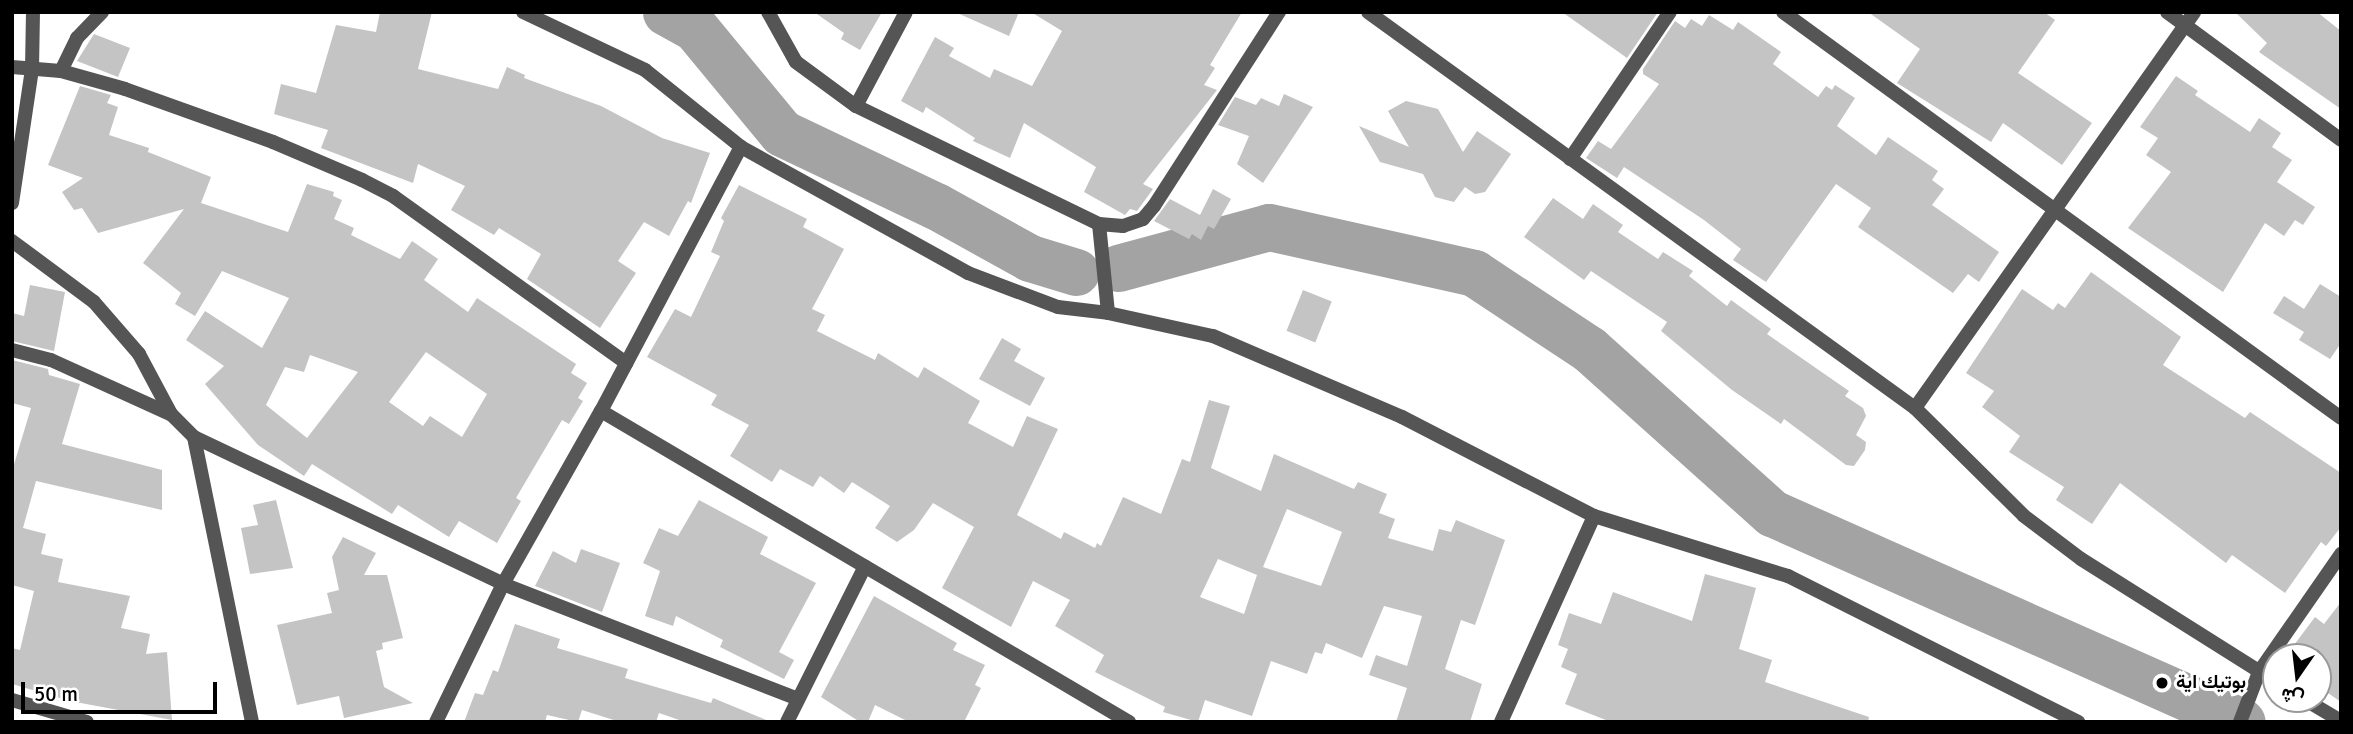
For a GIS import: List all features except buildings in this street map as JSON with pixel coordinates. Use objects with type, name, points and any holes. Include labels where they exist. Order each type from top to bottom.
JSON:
[{"type":"street","points":[[12,203],[32,69],[33,12]]},
{"type":"street","points":[[61,71],[78,38],[102,12]]},
{"type":"street","points":[[523,12],[645,70],[741,147],[968,272],[1058,307],[1182,327],[1264,356],[1402,417],[1594,516],[1788,576],[2078,722]]},
{"type":"street","points":[[768,12],[796,62],[856,106],[1100,224],[1123,226],[1143,219],[1279,12]]},
{"type":"street","points":[[856,106],[906,12]]},
{"type":"street","points":[[1368,12],[1915,408],[2024,516],[2081,559],[2262,674]]},
{"type":"street","points":[[1570,159],[1670,12]]},
{"type":"street","points":[[1783,12],[2341,418]]},
{"type":"street","points":[[2167,12],[2341,140]]},
{"type":"street","points":[[1915,408],[2052,209],[2194,12]]},
{"type":"street","points":[[12,67],[61,71],[273,142],[393,196],[626,363]]},
{"type":"street","points":[[436,722],[503,584],[601,411],[741,147]]},
{"type":"street","points":[[1100,224],[1108,313]]},
{"type":"street","points":[[12,241],[73,282],[94,302],[139,354],[171,414],[194,437],[503,584],[796,698]]},
{"type":"street","points":[[12,350],[51,360],[171,414]]},
{"type":"street","points":[[601,411],[1129,722]]},
{"type":"street","points":[[194,437],[252,722]]},
{"type":"street","points":[[1502,722],[1594,516]]},
{"type":"street","points":[[2242,718],[2259,672],[2341,554]]},
{"type":"street","points":[[787,722],[796,698],[865,566]]},
{"type":"street","points":[[12,700],[87,722]]},
{"type":"waterway","points":[[666,12],[695,28],[782,133],[936,206],[1030,258],[1076,272]]},
{"type":"waterway","points":[[1118,268],[1269,227],[1474,273],[1589,349],[1772,513],[2242,722]]},
{"type":"place","name":"بوتيك اية","points":[[2162,683]]}]
